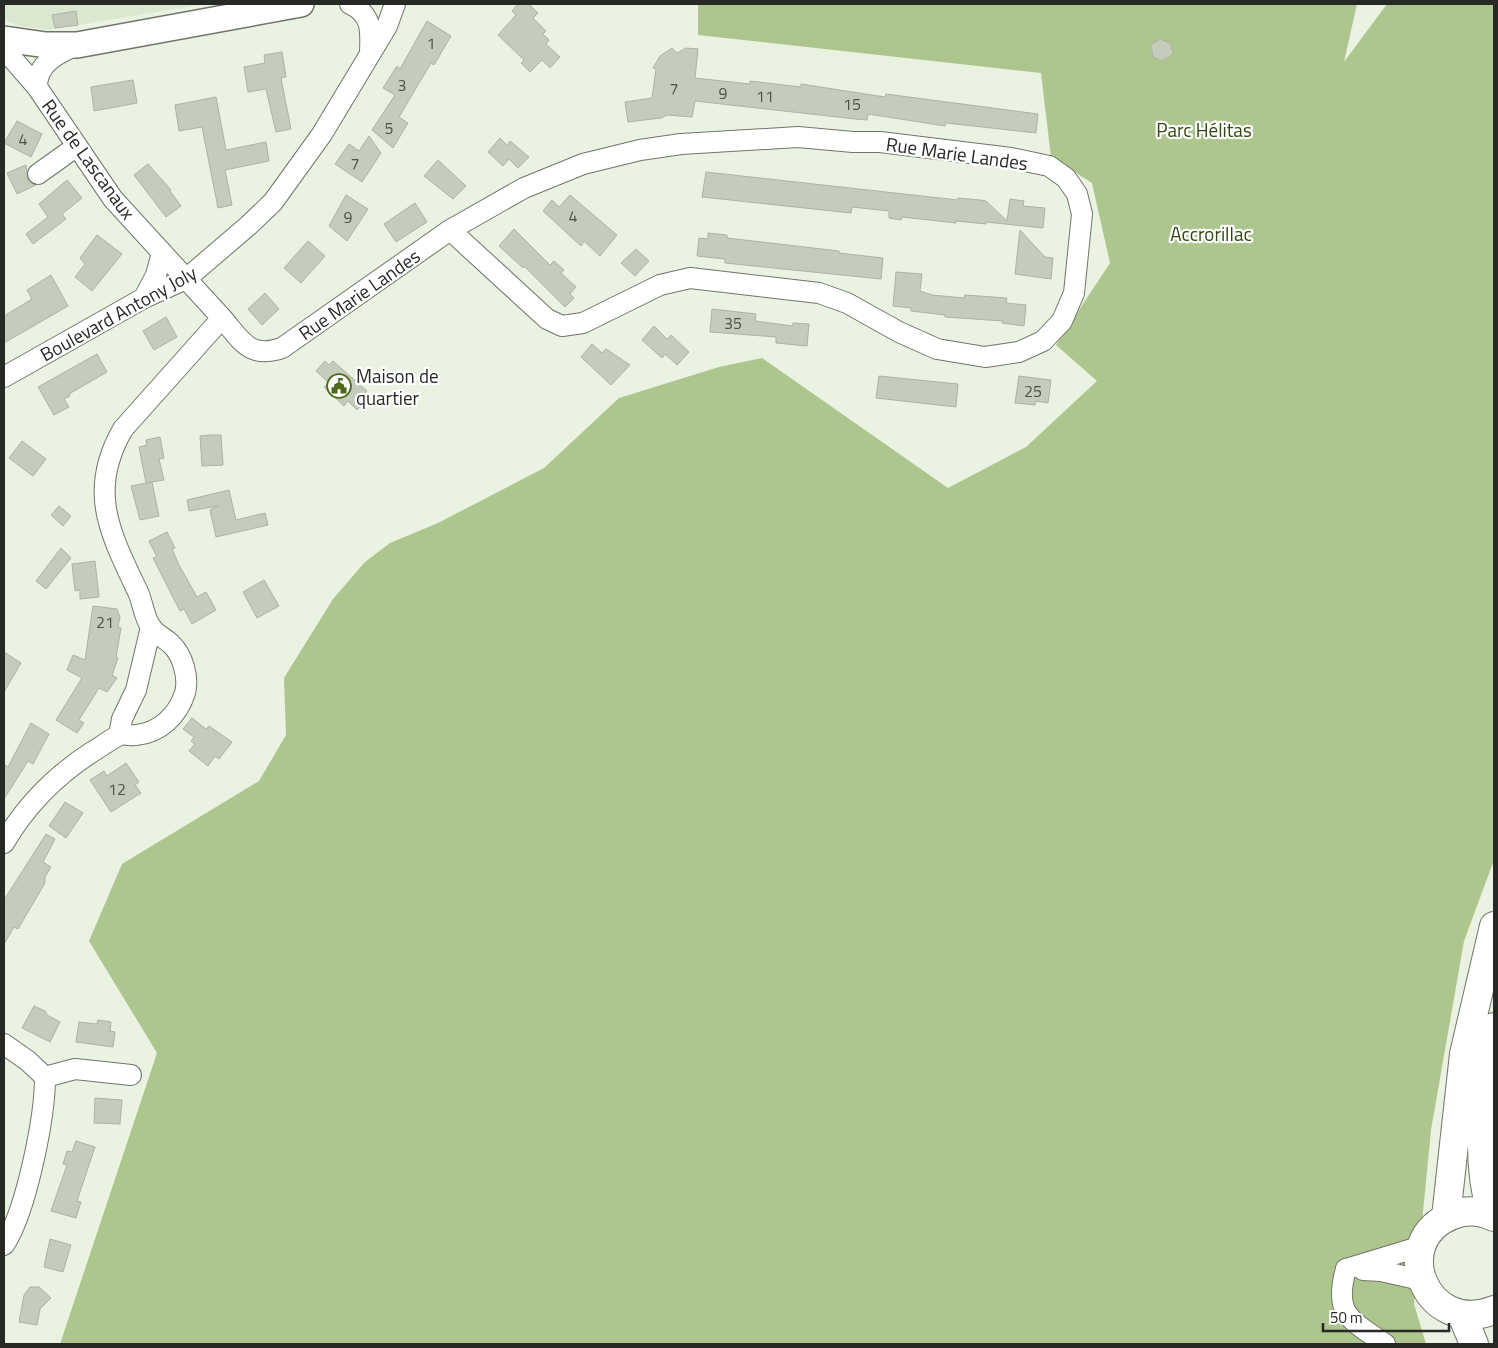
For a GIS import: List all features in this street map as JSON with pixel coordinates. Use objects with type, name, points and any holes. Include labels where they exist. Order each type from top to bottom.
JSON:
[{"type":"highway","points":[[1446,1217],[1464,1054],[1494,926]]},
{"type":"highway","points":[[1494,1027],[1483,1128],[1482,1173],[1493,1217],[1469,1211],[1446,1217],[1432,1229],[1422,1246],[1419,1262],[1421,1280],[1438,1304],[1462,1314],[1478,1315],[1494,1310]]},
{"type":"highway","points":[[1462,1314],[1474,1344]]},
{"type":"main road","points":[[4,39],[46,46],[77,45],[301,4]]},
{"type":"street","points":[[350,4],[362,11],[370,22],[370,52]]},
{"type":"street","name":"Boulevard Antony Joly","points":[[4,377],[144,298],[186,279],[273,202],[322,134],[387,26],[395,4]]},
{"type":"street","name":"Rue de Lascanaux","points":[[37,87],[37,78],[45,64],[77,45]]},
{"type":"street","name":"Rue de Lascanaux","points":[[4,49],[37,87],[113,199],[249,348],[267,353]]},
{"type":"street","name":"Rue Marie Landes","points":[[267,353],[282,348],[450,230],[524,188],[598,160],[640,150],[681,144],[798,137],[908,145],[1011,158],[1049,166],[1070,183],[1077,194],[1082,214],[1074,293],[1062,321],[1043,341],[1019,352],[985,357],[937,349],[899,332],[847,303],[819,293],[690,278],[660,285],[583,323],[562,326],[547,318],[450,230]]},
{"type":"street","points":[[38,174],[77,146]]},
{"type":"street","points":[[144,298],[166,257],[194,261],[214,256]]},
{"type":"street","points":[[4,843],[23,814],[54,779],[119,735],[137,735],[154,730],[165,724],[179,708],[186,691],[183,663],[173,646],[151,627],[139,594],[110,530],[104,503],[105,475],[110,450],[123,429],[222,318]]},
{"type":"street","points":[[119,735],[122,719],[136,690],[151,627]]},
{"type":"street","points":[[4,1044],[28,1060],[45,1077],[45,1100],[20,1212],[4,1245]]},
{"type":"street","points":[[45,1077],[75,1069],[131,1075]]},
{"type":"street","points":[[1346,1269],[1422,1246]]},
{"type":"street","points":[[1346,1269],[1381,1271],[1421,1280]]},
{"type":"street","points":[[1346,1269],[1341,1285],[1341,1300],[1345,1311],[1351,1320],[1385,1344]]},
{"type":"shaded area","points":[[4,4],[205,4],[48,30],[21,26],[4,20]]},
{"type":"green space","points":[[698,4],[1357,4],[1344,62],[1387,4],[1494,4],[1494,860],[1464,941],[1431,1130],[1414,1304],[1426,1344],[60,1344],[157,1053],[89,941],[122,864],[259,781],[286,735],[284,678],[333,599],[365,562],[390,543],[438,523],[544,468],[619,398],[719,367],[762,358],[948,488],[1026,447],[1097,381],[1056,345],[1110,263],[1092,183],[1051,157],[1041,73],[698,35]]},
{"type":"building","points":[[518,4],[529,4],[538,13],[533,18],[546,31],[543,34],[549,40],[546,44],[560,57],[550,68],[542,60],[530,72],[521,63],[524,60],[498,35],[516,15],[512,11]]},
{"type":"building","points":[[76,11],[78,25],[55,28],[52,15]]},
{"type":"building","points":[[427,21],[451,36],[434,65],[431,63],[399,117],[408,123],[393,148],[372,130],[395,95],[383,88],[397,66],[400,69]]},
{"type":"building","points":[[1160,39],[1171,44],[1173,54],[1162,61],[1153,57],[1151,45]]},
{"type":"building","points":[[672,48],[677,53],[686,48],[698,49],[695,78],[750,84],[750,81],[801,87],[801,84],[885,97],[886,94],[1038,114],[1036,133],[946,123],[945,126],[868,114],[867,120],[695,101],[692,117],[667,115],[661,118],[628,122],[625,102],[652,98],[656,69],[653,68],[660,56]]},
{"type":"building","points":[[282,52],[286,77],[281,78],[291,129],[276,132],[266,89],[248,92],[244,67],[265,63],[264,55]]},
{"type":"building","points":[[133,80],[137,103],[94,111],[91,87]]},
{"type":"building","points":[[216,97],[226,150],[266,142],[269,161],[225,170],[232,205],[218,208],[202,127],[179,131],[175,105]]},
{"type":"building","points":[[17,121],[42,134],[31,157],[4,143]]},
{"type":"building","points":[[369,136],[381,153],[362,182],[335,164],[349,144],[359,151]]},
{"type":"building","points":[[500,138],[507,145],[510,141],[529,157],[518,168],[509,159],[503,166],[488,152]]},
{"type":"building","points":[[438,160],[466,186],[453,199],[424,176]]},
{"type":"building","points":[[148,164],[171,190],[181,206],[166,217],[134,175]]},
{"type":"building","points":[[26,165],[28,180],[36,185],[17,194],[7,173]]},
{"type":"building","points":[[706,172],[958,200],[958,198],[980,200],[986,201],[1007,221],[1010,199],[1024,201],[1023,206],[1045,208],[1043,228],[986,222],[986,224],[956,221],[956,223],[902,217],[901,220],[889,218],[889,211],[852,207],[851,213],[702,197]]},
{"type":"building","points":[[67,180],[82,198],[62,214],[66,219],[33,244],[26,234],[48,217],[39,204]]},
{"type":"building","points":[[346,195],[368,209],[347,241],[329,226]]},
{"type":"building","points":[[570,195],[617,235],[600,256],[584,241],[581,246],[543,211],[552,200],[559,207]]},
{"type":"building","points":[[415,203],[427,222],[396,242],[384,224]]},
{"type":"building","points":[[514,229],[550,265],[554,261],[564,270],[561,273],[576,287],[570,294],[574,298],[565,307],[524,266],[523,268],[499,246]]},
{"type":"building","points":[[1020,230],[1045,257],[1053,258],[1051,279],[1015,274]]},
{"type":"building","points":[[708,233],[727,235],[727,238],[883,258],[881,279],[725,263],[725,259],[697,256],[699,238],[708,239]]},
{"type":"building","points":[[97,235],[122,254],[92,291],[75,277],[85,264],[80,258]]},
{"type":"building","points":[[308,241],[325,256],[301,283],[284,268]]},
{"type":"building","points":[[636,249],[649,261],[635,276],[621,263]]},
{"type":"building","points":[[896,272],[922,274],[920,291],[932,295],[964,298],[965,295],[1007,298],[1006,303],[1026,305],[1024,326],[1002,323],[1003,321],[945,317],[945,315],[911,311],[911,308],[893,306]]},
{"type":"building","points":[[51,275],[68,306],[4,343],[4,316],[32,299],[27,290]]},
{"type":"building","points":[[265,293],[279,309],[262,325],[248,309]]},
{"type":"building","points":[[712,309],[756,314],[755,321],[793,326],[793,323],[809,324],[807,346],[776,343],[776,337],[710,332]]},
{"type":"building","points":[[166,317],[177,337],[154,350],[143,331]]},
{"type":"building","points":[[654,326],[667,339],[671,335],[689,352],[677,365],[665,354],[662,358],[642,340]]},
{"type":"building","points":[[592,344],[602,353],[606,349],[630,365],[611,385],[581,357]]},
{"type":"building","points":[[97,354],[107,372],[69,394],[70,396],[64,399],[69,407],[54,415],[38,387]]},
{"type":"building","name":"Maison de quartier","points":[[325,361],[329,365],[333,361],[367,391],[362,396],[366,400],[357,410],[348,401],[344,406],[324,387],[329,383],[316,371]]},
{"type":"building","points":[[879,376],[958,384],[956,407],[876,398]]},
{"type":"building","points":[[1019,376],[1051,380],[1048,403],[1036,401],[1035,405],[1015,403]]},
{"type":"building","points":[[221,435],[223,465],[202,466],[200,436]]},
{"type":"building","points":[[160,437],[164,458],[159,459],[164,480],[146,483],[139,447],[147,445],[146,440]]},
{"type":"building","points":[[22,441],[46,459],[33,476],[9,458]]},
{"type":"building","points":[[152,482],[159,516],[140,520],[131,486]]},
{"type":"building","points":[[229,490],[236,520],[265,513],[268,525],[216,537],[210,510],[218,506],[189,511],[187,500]]},
{"type":"building","points":[[59,506],[71,516],[63,526],[51,515]]},
{"type":"building","points":[[167,532],[175,548],[172,549],[179,565],[197,597],[206,592],[216,610],[192,624],[184,609],[180,611],[153,558],[157,557],[149,541]]},
{"type":"building","points":[[61,548],[71,558],[46,589],[36,581]]},
{"type":"building","points":[[95,561],[99,597],[80,599],[80,590],[75,591],[72,564]]},
{"type":"building","points":[[264,580],[279,606],[257,618],[243,592]]},
{"type":"building","points":[[93,606],[117,609],[120,617],[118,627],[121,628],[116,657],[118,658],[112,675],[117,678],[107,692],[99,688],[79,720],[84,723],[77,733],[56,720],[82,678],[67,670],[73,655],[85,660]]},
{"type":"building","points":[[4,652],[21,663],[4,692]]},
{"type":"building","points":[[192,718],[206,729],[209,726],[232,742],[219,759],[215,756],[208,766],[189,751],[195,744],[191,741],[194,737],[183,729]]},
{"type":"building","points":[[31,723],[49,734],[33,764],[28,761],[4,799],[4,764],[8,767]]},
{"type":"building","points":[[126,763],[139,782],[135,785],[141,793],[111,812],[90,780],[104,771],[107,776]]},
{"type":"building","points":[[65,802],[83,813],[66,838],[49,826]]},
{"type":"building","points":[[46,834],[55,839],[43,862],[51,867],[45,877],[45,883],[18,929],[14,927],[4,944],[4,900]]},
{"type":"building","points":[[34,1006],[45,1011],[47,1015],[60,1022],[50,1042],[22,1028]]},
{"type":"building","points":[[98,1020],[111,1022],[110,1031],[115,1032],[113,1047],[76,1042],[79,1022],[97,1024]]},
{"type":"building","points":[[95,1098],[122,1100],[120,1124],[94,1123]]},
{"type":"building","points":[[76,1141],[95,1147],[77,1201],[81,1202],[76,1218],[51,1211],[67,1165],[63,1164],[67,1151],[72,1152]]},
{"type":"building","points":[[50,1239],[71,1245],[63,1272],[44,1267]]},
{"type":"building","points":[[30,1287],[39,1287],[51,1298],[40,1309],[37,1325],[19,1322],[24,1295]]},
{"type":"place","name":"Maison de quartier","points":[[339,386]]},
{"type":"park label","name":"Parc Hélitas","points":[[1204,129]]},
{"type":"park label","name":"Accrorillac","points":[[1211,233]]}]
